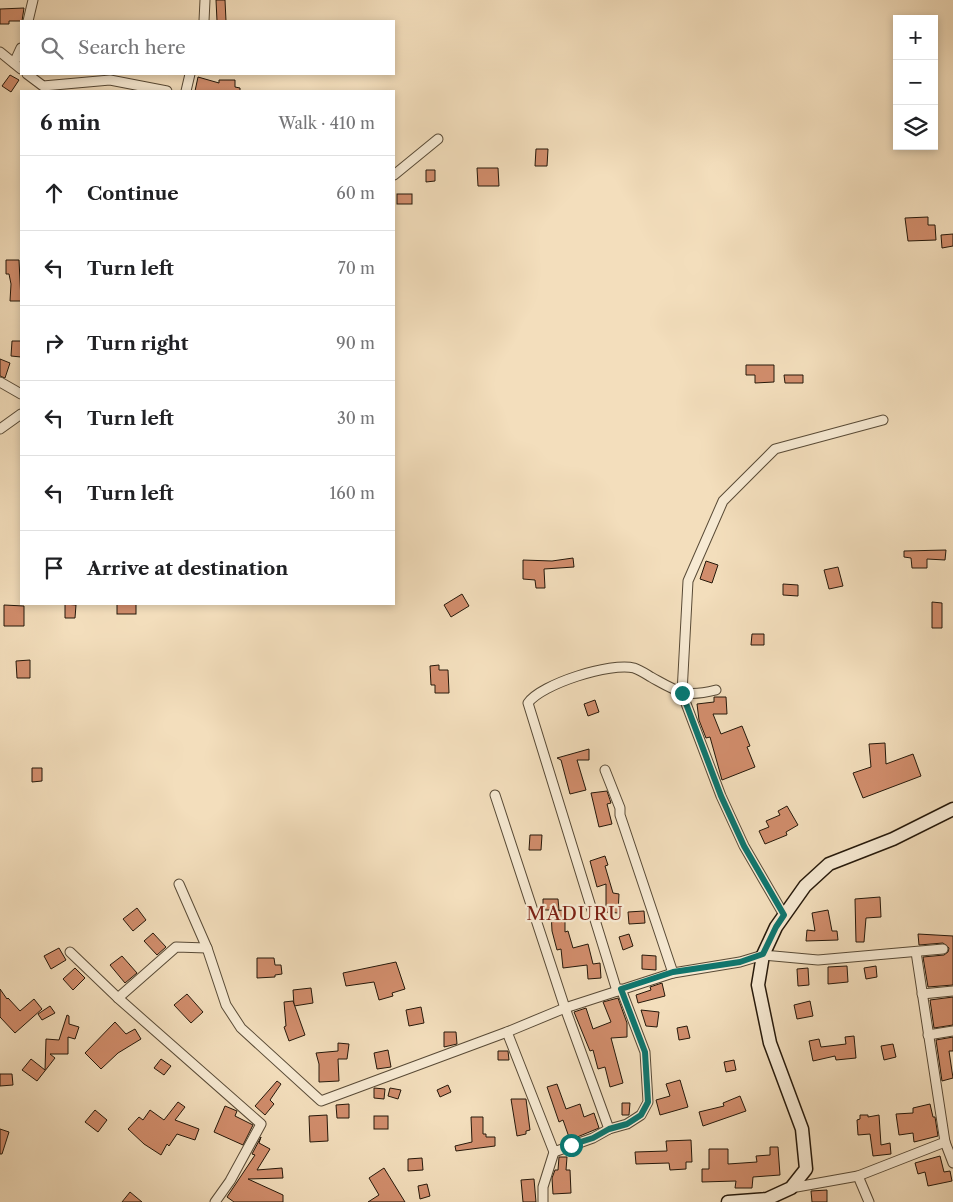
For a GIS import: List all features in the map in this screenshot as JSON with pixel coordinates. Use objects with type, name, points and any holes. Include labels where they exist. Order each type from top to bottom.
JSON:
[{"type":"main road","points":[[728,1202],[767,1199],[791,1188],[806,1169],[802,1129],[770,1043],[758,985],[763,954],[776,927],[805,886],[829,864],[893,839],[953,809]]},
{"type":"street","points":[[28,20],[33,0]]},
{"type":"street","points":[[204,20],[205,0]]},
{"type":"street","points":[[0,52],[18,66]]},
{"type":"street","points":[[28,75],[43,86],[110,80],[162,90]]},
{"type":"street","points":[[186,90],[190,75]]},
{"type":"street","points":[[395,174],[438,139]]},
{"type":"street","points":[[0,382],[20,393]]},
{"type":"street","points":[[0,429],[20,415]]},
{"type":"street","points":[[784,915],[744,846],[721,796],[682,693],[688,581],[723,500],[775,449],[883,420]]},
{"type":"street","points":[[554,1152],[593,1138],[609,1129],[627,1124],[641,1115],[648,1102],[645,1052],[619,990],[528,704],[532,697],[550,687],[614,666],[634,668],[682,693],[697,694],[716,690]]},
{"type":"street","points":[[605,770],[620,808],[620,815],[673,972]]},
{"type":"street","points":[[495,795],[565,1008],[609,1129]]},
{"type":"street","points":[[179,884],[207,948],[226,1005],[242,1028],[321,1101],[507,1032],[565,1008],[673,972],[740,962],[763,954],[818,960],[944,949]]},
{"type":"street","points":[[118,998],[176,947],[207,948]]},
{"type":"street","points":[[70,952],[118,998],[261,1124],[230,1181],[215,1202]]},
{"type":"street","points":[[916,952],[945,1142],[953,1163]]},
{"type":"street","points":[[922,994],[953,991]]},
{"type":"street","points":[[928,1035],[953,1031]]},
{"type":"street","points":[[507,1032],[554,1152],[543,1188],[543,1202]]},
{"type":"street","points":[[791,1188],[858,1176],[945,1142]]},
{"type":"street","points":[[858,1176],[869,1202]]},
{"type":"building","points":[[216,0],[225,0],[226,20],[217,20]]},
{"type":"building","points":[[24,8],[22,20],[9,21],[9,24],[0,24],[0,9]]},
{"type":"building","points":[[10,75],[19,80],[11,92],[2,86]]},
{"type":"building","points":[[198,77],[219,83],[219,80],[235,80],[235,87],[240,88],[240,90],[195,90]]},
{"type":"building","points":[[536,149],[548,149],[547,166],[535,166]]},
{"type":"building","points":[[477,168],[498,168],[499,186],[478,186]]},
{"type":"building","points":[[426,170],[435,170],[435,181],[426,182]]},
{"type":"building","points":[[397,194],[412,194],[412,204],[397,204]]},
{"type":"building","points":[[928,217],[928,225],[935,225],[936,240],[908,241],[905,218]]},
{"type":"building","points":[[953,234],[953,246],[942,248],[941,235]]},
{"type":"building","points":[[6,260],[19,260],[20,301],[10,301],[11,284],[9,274],[6,274]]},
{"type":"building","points":[[12,341],[20,341],[20,357],[11,356]]},
{"type":"building","points":[[0,359],[10,363],[5,378],[0,376]]},
{"type":"building","points":[[746,365],[774,365],[774,382],[755,383],[755,375],[746,375]]},
{"type":"building","points":[[784,375],[803,375],[803,383],[785,383]]},
{"type":"building","points":[[946,550],[945,560],[927,559],[927,568],[912,568],[911,558],[904,557],[904,551]]},
{"type":"building","points":[[573,558],[574,567],[544,569],[545,588],[536,588],[535,580],[523,579],[523,560],[552,561]]},
{"type":"building","points":[[706,561],[718,565],[712,583],[700,579]]},
{"type":"building","points":[[838,567],[843,586],[829,589],[824,570]]},
{"type":"building","points":[[783,584],[798,585],[798,596],[783,595]]},
{"type":"building","points":[[462,594],[469,606],[451,617],[444,605]]},
{"type":"building","points":[[932,602],[942,603],[942,628],[932,628]]},
{"type":"building","points":[[4,605],[24,606],[24,626],[4,626]]},
{"type":"building","points":[[65,605],[76,605],[75,618],[65,618]]},
{"type":"building","points":[[117,605],[136,605],[136,614],[117,614]]},
{"type":"building","points":[[752,634],[764,634],[764,645],[751,645]]},
{"type":"building","points":[[30,660],[30,678],[17,678],[16,661]]},
{"type":"building","points":[[439,665],[439,670],[448,670],[449,693],[435,693],[435,685],[431,685],[430,666]]},
{"type":"building","points":[[714,697],[726,697],[727,714],[713,714],[721,734],[742,726],[750,746],[747,747],[755,767],[722,780],[710,737],[706,738],[699,720],[697,704],[714,702]]},
{"type":"building","points":[[595,700],[599,712],[588,716],[584,704]]},
{"type":"building","points":[[885,743],[886,764],[913,754],[921,776],[863,798],[853,773],[871,767],[869,744]]},
{"type":"building","points":[[589,749],[589,760],[577,760],[586,790],[570,794],[561,760],[557,758]]},
{"type":"building","points":[[32,768],[42,768],[42,781],[32,782]]},
{"type":"building","points":[[607,791],[611,803],[607,804],[612,824],[599,827],[591,793]]},
{"type":"building","points":[[787,806],[798,825],[786,832],[787,835],[765,844],[759,831],[769,827],[766,821],[780,815],[778,811]]},
{"type":"building","points":[[530,835],[542,835],[541,850],[529,850]]},
{"type":"building","points":[[605,856],[608,865],[605,866],[613,893],[619,894],[618,913],[606,912],[606,884],[597,887],[590,861]]},
{"type":"building","points":[[880,897],[881,917],[866,918],[864,942],[856,942],[855,899]]},
{"type":"building","points":[[543,899],[558,899],[559,910],[543,910]]},
{"type":"building","points":[[137,908],[146,920],[133,931],[123,919]]},
{"type":"building","points":[[565,910],[565,932],[568,931],[573,948],[588,944],[593,964],[600,963],[601,978],[588,979],[587,965],[563,968],[561,949],[557,950],[552,931],[551,911]]},
{"type":"building","points":[[828,910],[832,931],[837,931],[838,940],[806,941],[807,930],[815,931],[812,913]]},
{"type":"building","points":[[644,911],[645,923],[629,924],[628,912]]},
{"type":"building","points":[[153,933],[166,947],[157,955],[144,941]]},
{"type":"building","points":[[629,934],[633,946],[623,950],[619,937]]},
{"type":"building","points":[[918,934],[953,936],[953,985],[928,987],[923,957],[944,955],[948,952],[949,948],[943,943],[919,945]]},
{"type":"building","points":[[59,948],[66,960],[51,969],[44,956]]},
{"type":"building","points":[[642,955],[656,956],[656,970],[642,969]]},
{"type":"building","points":[[122,956],[137,973],[125,983],[110,965]]},
{"type":"building","points":[[257,958],[274,958],[275,965],[281,965],[282,974],[275,975],[275,977],[257,978]]},
{"type":"building","points":[[396,962],[405,989],[392,993],[393,996],[379,1000],[374,982],[346,986],[343,973]]},
{"type":"building","points":[[847,966],[848,982],[828,984],[828,967]]},
{"type":"building","points":[[876,966],[877,977],[866,979],[864,968]]},
{"type":"building","points":[[75,968],[85,978],[73,990],[63,979]]},
{"type":"building","points":[[808,968],[809,985],[798,986],[797,969]]},
{"type":"building","points":[[662,983],[665,996],[638,1003],[636,995],[651,990],[650,987]]},
{"type":"building","points":[[311,988],[313,1003],[294,1006],[293,990]]},
{"type":"building","points":[[0,989],[7,999],[20,1011],[34,999],[42,1009],[15,1033],[0,1017]]},
{"type":"building","points":[[187,994],[203,1012],[191,1023],[174,1005]]},
{"type":"building","points":[[953,997],[953,1025],[934,1028],[930,1000]]},
{"type":"building","points":[[618,998],[627,1023],[627,1037],[611,1038],[623,1083],[610,1087],[605,1067],[598,1069],[593,1050],[590,1051],[574,1012],[586,1008],[593,1029],[611,1022],[603,1002]]},
{"type":"building","points":[[293,1001],[305,1035],[289,1041],[284,1027],[286,1026],[284,1002]]},
{"type":"building","points":[[810,1001],[813,1016],[797,1019],[794,1005]]},
{"type":"building","points":[[50,1006],[55,1013],[42,1020],[38,1014]]},
{"type":"building","points":[[421,1007],[424,1023],[409,1026],[406,1010]]},
{"type":"building","points":[[641,1010],[659,1012],[657,1027],[646,1026]]},
{"type":"building","points":[[67,1015],[69,1016],[69,1024],[79,1027],[75,1039],[68,1037],[68,1054],[50,1054],[55,1058],[37,1081],[22,1070],[31,1059],[45,1070],[46,1039],[59,1040]]},
{"type":"building","points":[[115,1022],[126,1034],[135,1029],[141,1039],[118,1053],[101,1069],[85,1053]]},
{"type":"building","points":[[687,1026],[690,1038],[679,1040],[677,1028]]},
{"type":"building","points":[[444,1032],[456,1032],[457,1044],[444,1047]]},
{"type":"building","points":[[854,1036],[856,1058],[836,1060],[835,1056],[813,1061],[809,1041],[819,1039],[821,1047],[846,1044],[845,1037]]},
{"type":"building","points":[[953,1037],[953,1051],[949,1051],[953,1078],[942,1081],[936,1040]]},
{"type":"building","points":[[338,1043],[349,1044],[347,1059],[338,1059],[339,1081],[319,1082],[319,1064],[316,1053],[338,1051]]},
{"type":"building","points":[[893,1044],[896,1057],[884,1060],[881,1046]]},
{"type":"building","points":[[388,1050],[391,1067],[377,1069],[374,1053]]},
{"type":"building","points":[[498,1051],[508,1051],[509,1060],[498,1060]]},
{"type":"building","points":[[161,1059],[171,1066],[164,1075],[154,1068]]},
{"type":"building","points":[[734,1060],[736,1070],[726,1072],[724,1062]]},
{"type":"building","points":[[0,1074],[12,1074],[13,1085],[0,1086]]},
{"type":"building","points":[[680,1080],[688,1107],[660,1115],[656,1100],[670,1096],[666,1084]]},
{"type":"building","points":[[277,1081],[281,1084],[270,1100],[274,1104],[265,1115],[255,1106]]},
{"type":"building","points":[[557,1084],[566,1109],[580,1104],[584,1117],[594,1113],[599,1128],[570,1140],[563,1120],[559,1122],[547,1087]]},
{"type":"building","points":[[448,1085],[451,1092],[440,1097],[437,1090]]},
{"type":"building","points":[[374,1088],[385,1089],[384,1099],[374,1098]]},
{"type":"building","points":[[390,1088],[401,1090],[398,1099],[388,1096]]},
{"type":"building","points":[[740,1096],[746,1111],[703,1126],[699,1112],[724,1106],[723,1103]]},
{"type":"building","points":[[511,1099],[526,1099],[530,1130],[526,1131],[526,1134],[517,1136]]},
{"type":"building","points":[[178,1102],[185,1107],[175,1120],[199,1129],[195,1140],[177,1134],[169,1146],[167,1144],[161,1155],[144,1144],[128,1129],[139,1117],[143,1120],[150,1110],[164,1120]]},
{"type":"building","points":[[622,1103],[630,1103],[629,1115],[622,1115]]},
{"type":"building","points":[[349,1104],[349,1118],[337,1118],[336,1105]]},
{"type":"building","points":[[930,1104],[933,1117],[935,1117],[938,1136],[914,1142],[913,1133],[899,1135],[896,1114],[913,1113],[913,1108]]},
{"type":"building","points":[[225,1106],[237,1111],[235,1116],[253,1125],[243,1145],[214,1132]]},
{"type":"building","points":[[95,1110],[107,1120],[98,1132],[85,1122]]},
{"type":"building","points":[[327,1115],[328,1141],[310,1142],[309,1116]]},
{"type":"building","points":[[860,1115],[868,1115],[868,1117],[879,1115],[881,1145],[890,1143],[891,1154],[873,1156],[870,1134],[858,1135],[857,1120],[860,1119]]},
{"type":"building","points":[[374,1116],[388,1116],[388,1129],[374,1129]]},
{"type":"building","points":[[471,1117],[483,1117],[483,1134],[486,1134],[486,1137],[495,1137],[495,1146],[456,1151],[455,1146],[472,1142]]},
{"type":"building","points":[[0,1129],[9,1132],[2,1154],[0,1154]]},
{"type":"building","points":[[261,1137],[259,1143],[270,1149],[257,1170],[282,1168],[283,1178],[248,1179],[283,1195],[283,1202],[234,1202],[227,1197],[255,1155],[252,1154]]},
{"type":"building","points":[[691,1140],[692,1162],[686,1162],[686,1169],[670,1170],[669,1163],[636,1164],[635,1152],[667,1151],[666,1141]]},
{"type":"building","points":[[770,1147],[778,1147],[780,1175],[753,1177],[752,1188],[735,1188],[736,1181],[702,1182],[702,1169],[709,1169],[709,1149],[728,1149],[728,1164],[757,1162],[756,1156],[770,1155]]},
{"type":"building","points":[[940,1156],[944,1172],[950,1171],[952,1181],[928,1186],[925,1172],[918,1174],[915,1163]]},
{"type":"building","points":[[559,1157],[567,1157],[566,1170],[570,1170],[571,1193],[553,1194],[552,1178],[555,1170],[558,1170]]},
{"type":"building","points":[[422,1158],[423,1170],[408,1171],[408,1159]]},
{"type":"building","points":[[384,1168],[405,1202],[368,1202],[379,1195],[369,1178]]},
{"type":"building","points":[[534,1179],[536,1202],[523,1202],[521,1180]]},
{"type":"building","points":[[427,1184],[430,1196],[420,1199],[418,1186]]},
{"type":"building","points":[[827,1190],[827,1202],[812,1202],[811,1191]]},
{"type":"building","points":[[130,1192],[142,1202],[122,1202]]},
{"type":"district","name":"MADURU","points":[[575,913]]},
{"type":"route","points":[[571,1145],[593,1138],[609,1129],[627,1124],[641,1115],[648,1102],[645,1052],[621,989],[673,972],[740,962],[763,954],[784,915],[744,846],[721,796],[682,693]]}]
